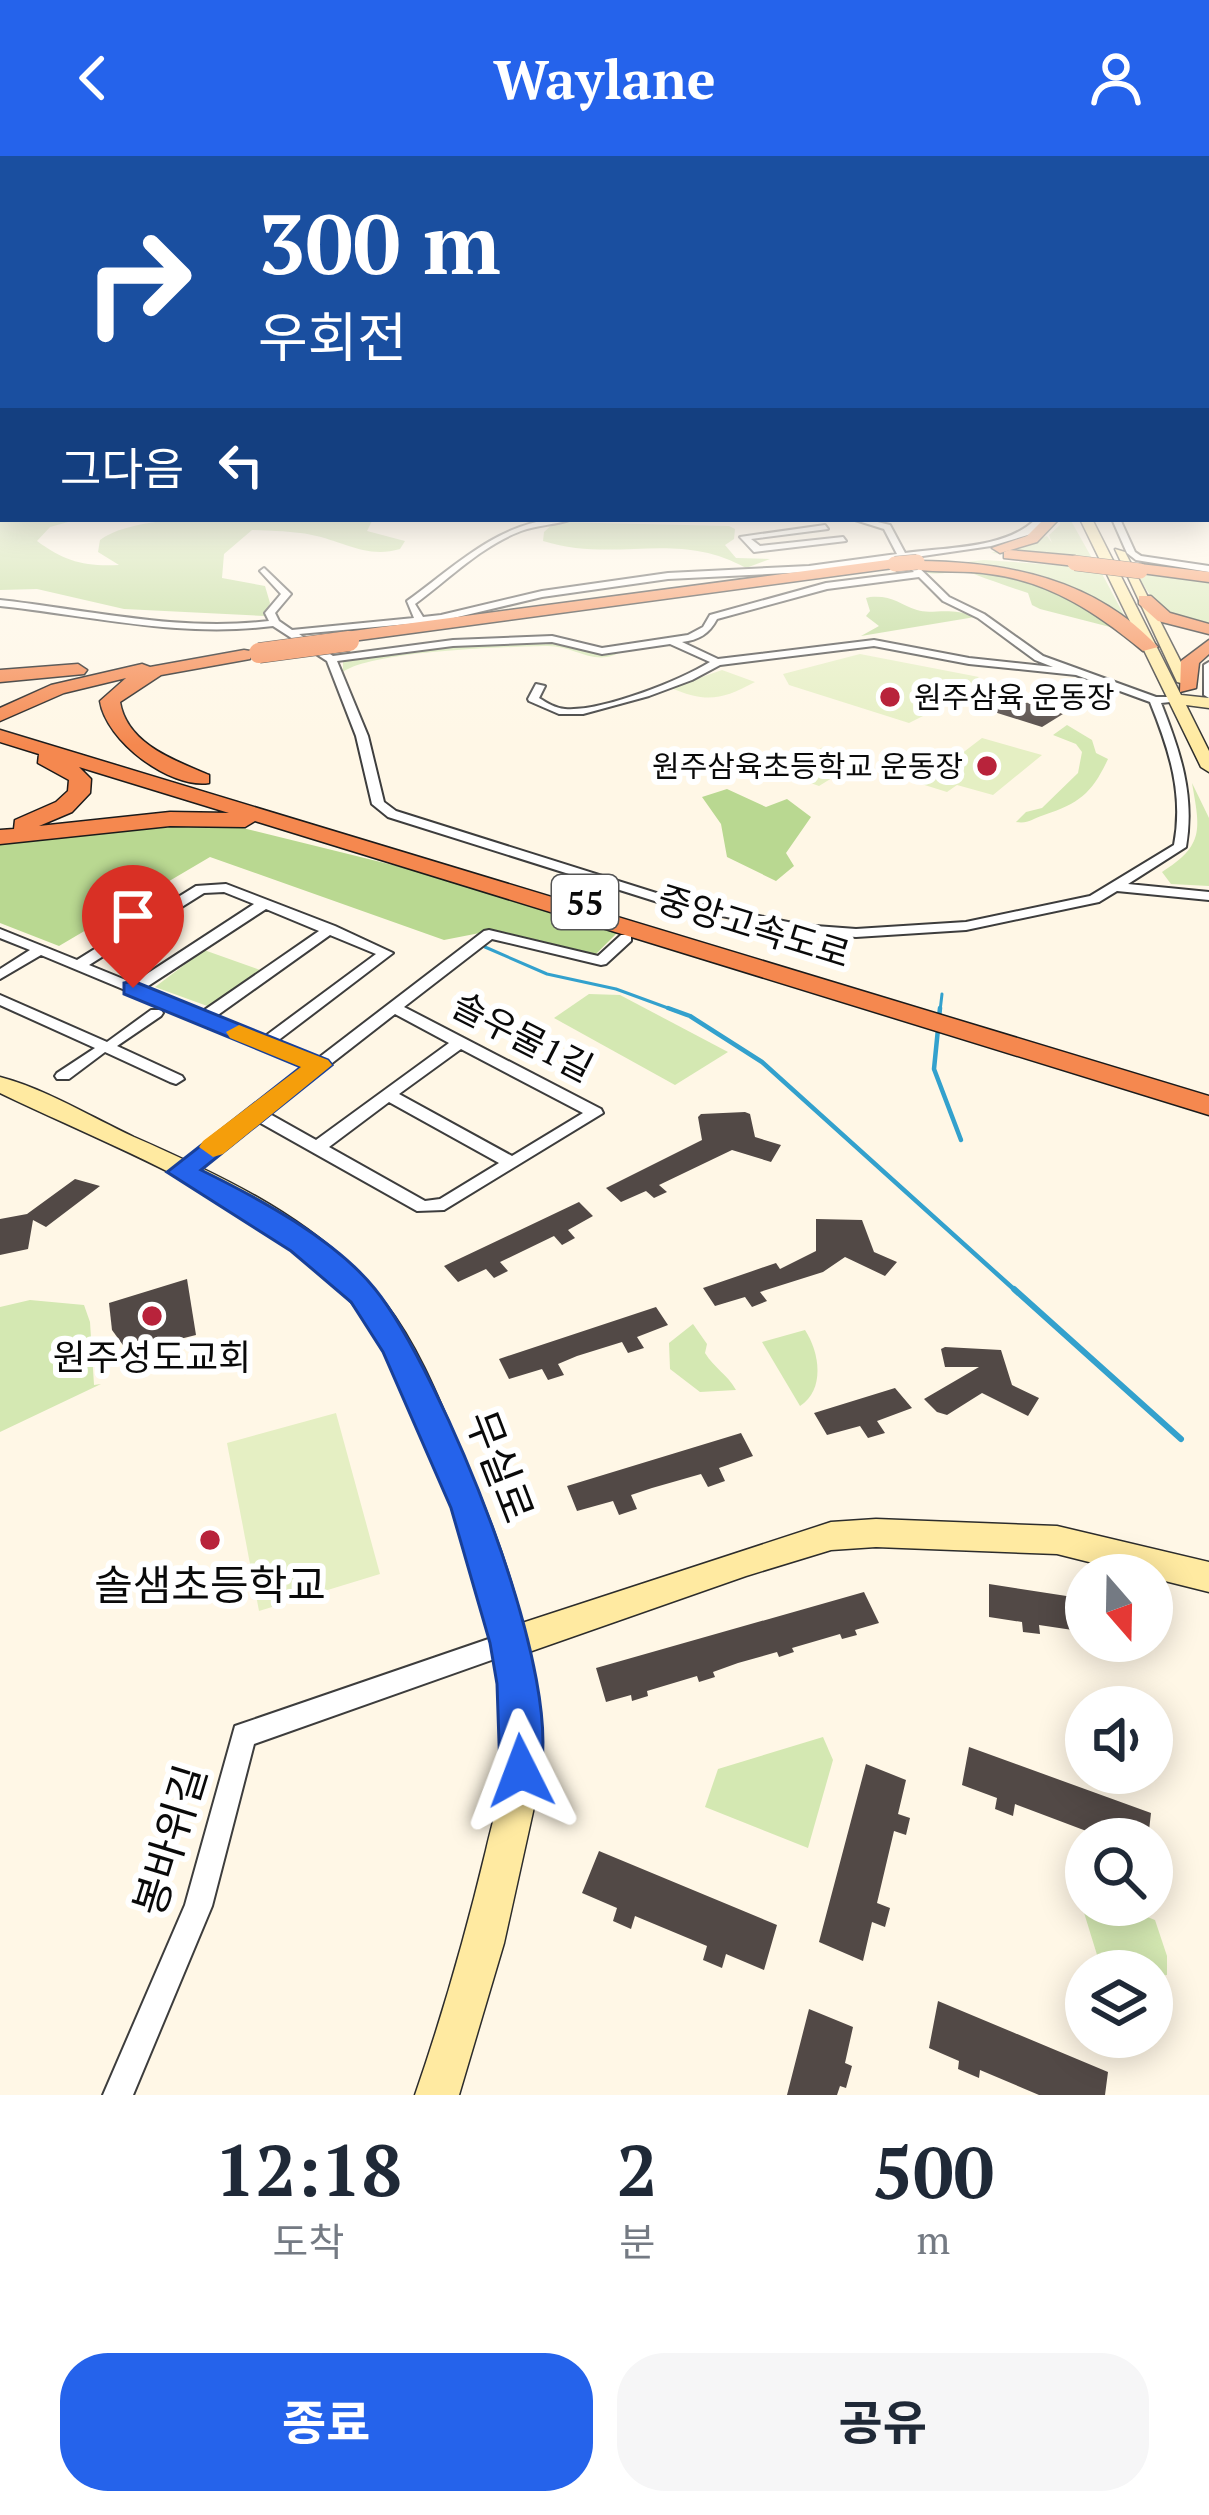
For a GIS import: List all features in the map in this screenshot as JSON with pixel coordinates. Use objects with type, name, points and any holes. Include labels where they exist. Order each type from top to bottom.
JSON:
[{"type":"highway","points":[[1,716],[58,689],[121,672],[347,639],[636,610],[914,564]]},
{"type":"highway","points":[[1095,564],[1209,576]]},
{"type":"highway","points":[[908,565],[989,566],[1040,576],[1088,599],[1149,646]]},
{"type":"highway","points":[[1145,600],[1164,616],[1209,629]]},
{"type":"highway","points":[[1195,697],[1190,661],[1209,645]]},
{"type":"highway","points":[[0,676],[253,652]]},
{"type":"highway","points":[[253,652],[161,670],[133,681],[110,700],[110,711],[127,735],[164,761],[274,808]]},
{"type":"highway","points":[[1,716],[82,679],[154,662]]},
{"type":"highway","name":"중앙고속도로","points":[[1,716],[274,808],[1009,1037],[1209,1106]]},
{"type":"highway","points":[[0,739],[68,768],[80,779],[79,793],[64,807],[0,834]]},
{"type":"highway","name":"중앙고속도로","points":[[0,739],[897,1003]]},
{"type":"highway","points":[[0,834],[223,818],[339,839]]},
{"type":"highway","name":"중앙고속도로","points":[[1009,1037],[1209,1089]]},
{"type":"street","points":[[420,620],[410,604],[442,584],[459,564]]},
{"type":"street","points":[[1109,564],[1149,646],[1195,697],[1209,767]]},
{"type":"street","points":[[1128,564],[1209,729]]},
{"type":"street","points":[[1164,564],[1209,576]]},
{"type":"street","points":[[331,659],[453,644],[568,640],[593,652],[672,640],[702,633],[712,616],[908,565]]},
{"type":"street","points":[[295,632],[420,620],[542,594],[668,576],[908,565],[953,605],[982,616],[1039,658],[1155,700],[1195,697]]},
{"type":"street","points":[[264,571],[286,594],[270,613],[275,623]]},
{"type":"street","points":[[0,603],[118,622],[225,628],[275,623],[331,659],[362,736],[378,804],[392,814],[663,903],[802,929],[924,931],[1011,918],[1094,899],[1143,872],[1180,847],[1187,817],[1186,792],[1155,700]]},
{"type":"street","points":[[672,640],[717,662]]},
{"type":"street","points":[[540,686],[533,699],[550,710],[569,712],[634,697],[691,677],[717,662],[874,643],[969,661],[1077,672]]},
{"type":"street","points":[[1195,697],[1209,665]]},
{"type":"street","points":[[1143,872],[1145,880],[1178,894]]},
{"type":"street","points":[[1117,887],[1209,896]]},
{"type":"street","points":[[78,965],[201,889],[226,888],[386,952],[265,1043]]},
{"type":"street","points":[[133,988],[264,904]]},
{"type":"street","points":[[203,1018],[330,929]]},
{"type":"street","points":[[0,933],[319,1065]]},
{"type":"street","points":[[181,1172],[489,934],[601,961],[626,938]]},
{"type":"street","points":[[0,975],[40,950]]},
{"type":"street","points":[[0,999],[176,1079]]},
{"type":"street","name":"솔우물1길","points":[[257,1114],[423,1207],[443,1204],[595,1114],[394,1007]]},
{"type":"street","points":[[115,1042],[156,1013]]},
{"type":"street","points":[[316,1148],[461,1041]]},
{"type":"street","points":[[62,1076],[97,1052]]},
{"type":"street","name":"무실로","points":[[0,1084],[244,1203],[302,1243],[362,1294],[398,1347],[429,1412],[470,1508],[509,1643],[517,1684],[521,1771],[482,1964],[437,2095]]},
{"type":"street","points":[[388,1095],[512,1163]]},
{"type":"street","points":[[509,1643],[746,1561],[831,1537],[876,1533],[1057,1540],[1209,1577]]},
{"type":"street","name":"봉바위길","points":[[118,2095],[198,1906],[244,1735],[509,1643]]},
{"type":"green space","points":[[0,564],[223,564],[222,578],[265,586],[270,603],[264,616],[124,609],[37,589],[0,590]]},
{"type":"green space","points":[[973,564],[1099,568],[1126,619],[1047,577]]},
{"type":"green space","points":[[985,569],[1070,595],[1114,628],[1040,609],[1032,605],[1028,593],[974,574],[925,572]]},
{"type":"green space","points":[[1135,573],[1209,583],[1209,627],[1163,611]]},
{"type":"green space","points":[[866,598],[922,611],[975,617],[861,636],[879,626],[866,616],[870,611]]},
{"type":"green space","points":[[550,641],[594,653],[625,649],[605,657],[546,646],[439,652],[381,659],[343,672],[343,661],[349,658],[448,646]]},
{"type":"green space","name":"원주삼육 운동장","points":[[860,654],[979,677],[943,706],[909,723],[789,685],[783,674]]},
{"type":"green space","points":[[722,670],[755,682],[714,697],[671,688]]},
{"type":"green space","points":[[1067,725],[1092,740],[1096,753],[1108,759],[1102,771],[1076,801],[1030,821],[1016,822],[1026,812],[1042,808],[1078,773],[1082,752],[1076,744],[1053,735]]},
{"type":"green space","name":"원주삼육초등학교 운동장","points":[[982,738],[1042,755],[993,795],[957,785],[947,792],[915,782],[931,777]]},
{"type":"green space","points":[[823,747],[861,760],[819,786],[780,772]]},
{"type":"green space","points":[[1192,783],[1209,818],[1209,886],[1171,884],[1162,872],[1186,853],[1196,835]]},
{"type":"green space","points":[[727,789],[766,807],[787,799],[811,817],[786,853],[794,866],[776,881],[727,857],[721,824],[702,797]]},
{"type":"green space","points":[[222,823],[413,870],[617,933],[596,954],[495,930],[444,940],[210,857],[59,946],[0,923],[0,841]]},
{"type":"green space","points":[[204,950],[260,970],[210,1007],[155,987]]},
{"type":"green space","points":[[589,994],[620,995],[728,1052],[675,1085],[554,1018]]},
{"type":"green space","points":[[30,1300],[84,1305],[90,1322],[94,1385],[101,1384],[0,1432],[0,1307]]},
{"type":"green space","points":[[693,1324],[707,1344],[705,1353],[736,1390],[700,1392],[670,1369],[669,1343]]},
{"type":"green space","points":[[805,1330],[818,1371],[813,1391],[800,1406],[762,1342]]},
{"type":"green space","points":[[336,1413],[380,1574],[259,1611],[227,1443]]},
{"type":"green space","points":[[823,1737],[833,1760],[808,1848],[705,1807],[718,1769]]},
{"type":"green space","points":[[1088,1926],[1157,1926],[1165,1950],[1096,1950]]},
{"type":"building","points":[[1012,698],[1063,714],[1042,727],[991,711]]},
{"type":"building","points":[[701,1114],[750,1114],[755,1137],[781,1145],[771,1162],[732,1150],[659,1185],[667,1192],[654,1198],[646,1191],[621,1202],[606,1188],[702,1140]]},
{"type":"building","points":[[75,1179],[100,1186],[46,1227],[33,1220],[28,1249],[0,1255],[0,1219],[27,1214]]},
{"type":"building","points":[[579,1202],[593,1216],[568,1230],[575,1238],[562,1245],[554,1236],[500,1262],[508,1271],[494,1278],[486,1269],[458,1282],[444,1266]]},
{"type":"building","points":[[816,1219],[862,1220],[874,1252],[897,1262],[885,1276],[845,1257],[823,1272],[760,1292],[767,1301],[752,1307],[745,1297],[715,1306],[703,1288],[776,1263],[780,1269],[816,1251]]},
{"type":"building","name":"원주성도교회","points":[[187,1279],[196,1335],[128,1352],[112,1330],[109,1303]]},
{"type":"building","points":[[656,1307],[668,1325],[637,1337],[644,1348],[628,1353],[622,1342],[577,1356],[558,1364],[564,1375],[548,1380],[542,1369],[509,1379],[499,1359]]},
{"type":"building","points":[[941,1349],[1001,1350],[1012,1385],[1039,1398],[1028,1416],[982,1393],[947,1415],[937,1412],[924,1399],[979,1367],[945,1367]]},
{"type":"building","points":[[895,1388],[912,1408],[877,1421],[885,1433],[868,1438],[860,1426],[827,1435],[814,1413]]},
{"type":"building","points":[[741,1433],[753,1456],[719,1468],[725,1481],[708,1487],[701,1474],[652,1488],[631,1495],[637,1509],[619,1515],[613,1501],[577,1511],[567,1486]]},
{"type":"building","points":[[989,1584],[1065,1596],[1065,1629],[1039,1625],[1040,1634],[1023,1632],[1022,1622],[989,1617]]},
{"type":"building","points":[[864,1592],[879,1623],[855,1630],[857,1635],[842,1639],[840,1634],[792,1648],[794,1652],[779,1657],[777,1652],[738,1663],[713,1672],[715,1677],[699,1682],[697,1676],[647,1691],[648,1696],[632,1701],[631,1695],[606,1702],[596,1668]]},
{"type":"building","points":[[969,1747],[1065,1782],[1065,1794],[1099,1794],[1151,1813],[1150,1818],[1065,1818],[1065,1823],[1015,1804],[1013,1816],[995,1809],[997,1798],[962,1785]]},
{"type":"building","points":[[866,1764],[906,1780],[898,1814],[910,1818],[906,1835],[894,1831],[877,1903],[890,1908],[885,1927],[872,1922],[863,1961],[819,1942]]},
{"type":"building","points":[[599,1851],[777,1925],[764,1970],[726,1954],[722,1968],[703,1960],[707,1946],[635,1916],[631,1929],[613,1921],[617,1908],[582,1893]]},
{"type":"building","points":[[938,2001],[1065,2054],[1065,2058],[1108,2072],[1105,2095],[1039,2095],[980,2070],[979,2078],[958,2069],[959,2061],[929,2048]]},
{"type":"building","points":[[809,2009],[853,2027],[845,2063],[852,2066],[846,2088],[840,2086],[837,2095],[787,2095]]},
{"type":"waterway","points":[[485,947],[547,974],[616,989],[676,1011]]},
{"type":"waterway","points":[[940,1011],[942,994]]},
{"type":"waterway","points":[[668,1008],[690,1016],[762,1062],[1017,1292]]},
{"type":"waterway","points":[[939,1018],[940,1008]]},
{"type":"waterway","points":[[938,1029],[934,1069],[961,1140]]},
{"type":"waterway","points":[[1014,1289],[1181,1439]]},
{"type":"slow traffic","points":[[213,1147],[319,1065],[239,1032]]},
{"type":"place","name":"원주삼육 운동장","points":[[890,697]]},
{"type":"place","name":"원주삼육초등학교 운동장","points":[[987,766]]},
{"type":"place","name":"원주성도교회","points":[[152,1316]]},
{"type":"place","name":"솔샘초등학교","points":[[210,1540]]},
{"type":"route","points":[[133,988],[319,1065],[181,1172],[244,1203],[302,1243],[362,1294],[398,1347],[470,1508],[517,1684],[521,1771]]}]
